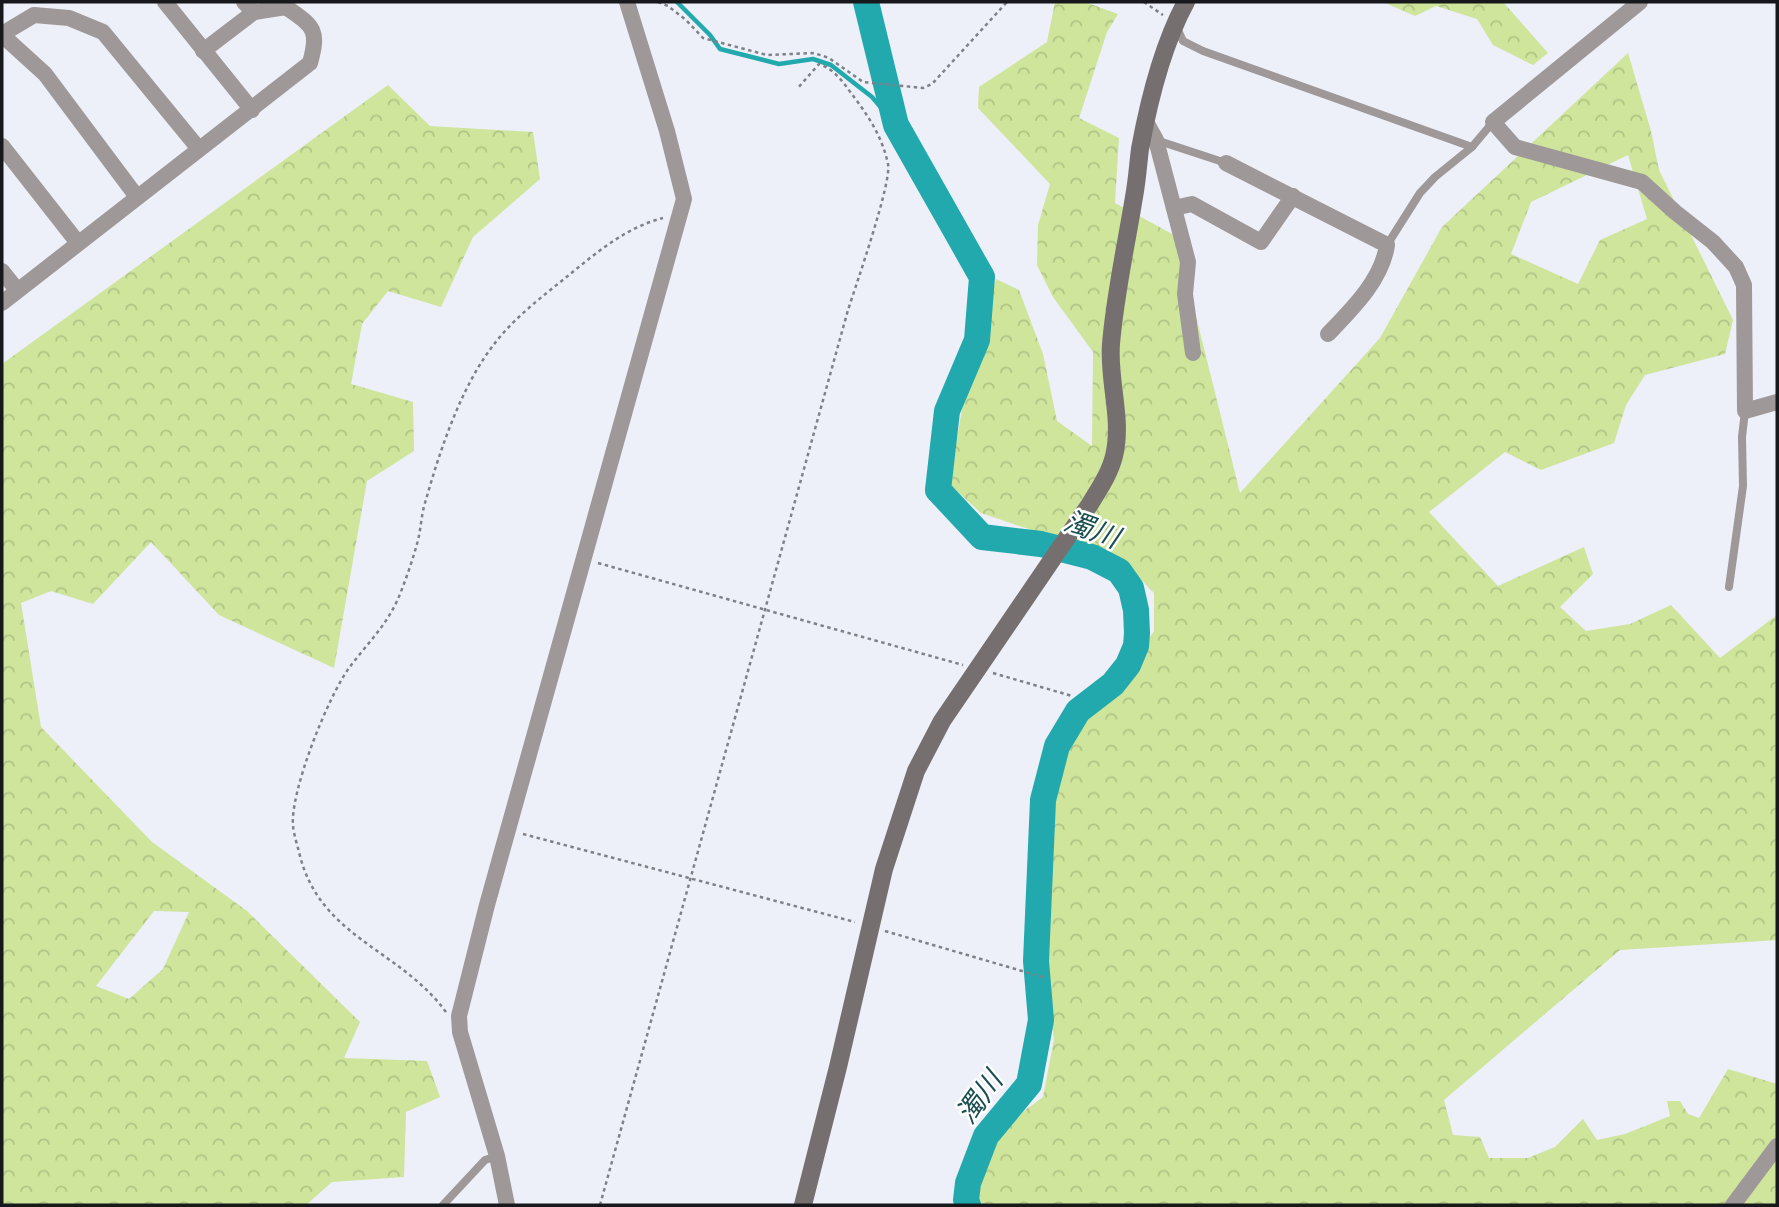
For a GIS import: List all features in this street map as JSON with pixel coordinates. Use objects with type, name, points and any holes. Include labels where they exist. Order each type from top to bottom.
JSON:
[{"type":"street","points":[[165,2],[252,110]]},
{"type":"street","points":[[507,1205],[497,1156],[458,1024],[468,976],[684,199],[667,131],[627,2]]},
{"type":"street","points":[[803,1205],[884,869],[916,771],[942,721],[1090,504],[1106,478],[1114,456],[1116,413],[1111,382],[1111,346],[1146,122],[1174,23],[1186,2]]},
{"type":"street","points":[[1640,2],[1493,122],[1515,147],[1642,182],[1713,242],[1730,261],[1744,285],[1745,411],[1777,402]]},
{"type":"street","points":[[2,303],[310,62],[316,42],[310,24],[286,7],[249,7],[203,51]]},
{"type":"street","points":[[137,197],[45,74],[2,34],[34,15],[69,18],[103,32],[198,149]]},
{"type":"street","points":[[1146,122],[1156,140],[1188,262],[1185,294],[1193,353]]},
{"type":"street","points":[[2,146],[78,243]]},
{"type":"street","points":[[1226,163],[1387,245],[1385,261],[1355,306],[1328,334]]},
{"type":"street","points":[[1174,208],[1192,204],[1261,242],[1293,195]]},
{"type":"street","points":[[2,271],[17,290]]},
{"type":"street","points":[[1733,1205],[1777,1146]]},
{"type":"lane","points":[[1174,23],[1183,40],[1203,51],[1472,148]]},
{"type":"lane","points":[[1387,245],[1420,194],[1435,177],[1472,148],[1493,122]]},
{"type":"lane","points":[[1156,140],[1226,163]]},
{"type":"lane","points":[[1729,587],[1742,486],[1745,411]]},
{"type":"lane","points":[[443,1205],[485,1160],[497,1156]]},
{"type":"path","points":[[658,2],[687,20],[703,38],[767,55],[814,53],[829,58],[863,82],[923,88],[932,84],[1007,2]]},
{"type":"path","points":[[1144,2],[1174,23]]},
{"type":"path","points":[[600,1205],[889,166],[875,125],[840,78],[827,67],[819,64],[797,89]]},
{"type":"path","points":[[458,1024],[424,985],[350,931],[326,909],[311,888],[302,864],[293,826],[295,800],[309,752],[347,671],[384,626],[397,599],[417,546],[424,506],[452,424],[465,392],[488,352],[507,328],[548,292],[618,238],[651,221],[679,218]]},
{"type":"path","points":[[585,559],[1072,696]]},
{"type":"path","points":[[508,830],[870,926],[1046,978]]},
{"type":"green space","points":[[1055,2],[1085,2],[1118,14],[1107,32],[1079,118],[1119,138],[1115,203],[1176,236],[1240,493],[1380,338],[1442,227],[1628,53],[1651,131],[1659,170],[1733,320],[1725,354],[1645,375],[1626,405],[1614,443],[1541,470],[1505,452],[1429,512],[1498,586],[1584,547],[1593,574],[1560,607],[1586,631],[1630,624],[1671,605],[1720,658],[1777,615],[1777,940],[1620,950],[1444,1100],[1453,1135],[1480,1137],[1489,1158],[1528,1158],[1555,1147],[1583,1119],[1597,1140],[1625,1134],[1670,1116],[1667,1101],[1680,1101],[1688,1114],[1699,1118],[1728,1069],[1777,1084],[1777,1205],[976,1205],[974,1181],[983,1152],[996,1133],[1043,1097],[1054,1039],[1043,962],[1047,801],[1060,747],[1081,714],[1115,690],[1154,631],[1154,593],[1123,561],[981,513],[949,484],[963,404],[996,279],[1019,290],[1043,354],[1057,421],[1092,446],[1093,352],[1053,297],[1037,265],[1038,225],[1050,184],[978,108],[979,87],[1047,42]],"holes":[[[1628,155],[1647,219],[1600,240],[1578,284],[1511,254],[1531,202]]]},
{"type":"green space","points":[[1383,2],[1503,2],[1548,53],[1533,65],[1493,45],[1477,19],[1436,6],[1415,16]]},
{"type":"green space","points":[[388,85],[430,126],[533,132],[540,179],[473,237],[441,307],[388,291],[362,324],[351,384],[413,402],[414,451],[367,481],[334,668],[219,615],[151,542],[93,604],[51,591],[21,603],[41,727],[152,842],[247,911],[360,1022],[344,1058],[427,1061],[440,1097],[406,1112],[404,1177],[332,1182],[306,1205],[2,1205],[2,364]],"holes":[[[154,911],[189,912],[163,969],[129,999],[96,986]]]},
{"type":"waterway","points":[[677,2],[720,49],[779,64],[813,59],[831,65],[872,97],[896,125]]},
{"type":"waterway","name":"濁川","points":[[866,2],[896,125],[982,277],[977,340],[947,411],[938,490],[982,537],[1041,544],[1092,557],[1119,571],[1131,588],[1136,610],[1136,646],[1128,665],[1113,684],[1078,711],[1057,746],[1043,800],[1036,961],[1041,1020],[1029,1084],[986,1136],[968,1183],[968,1205]]}]
